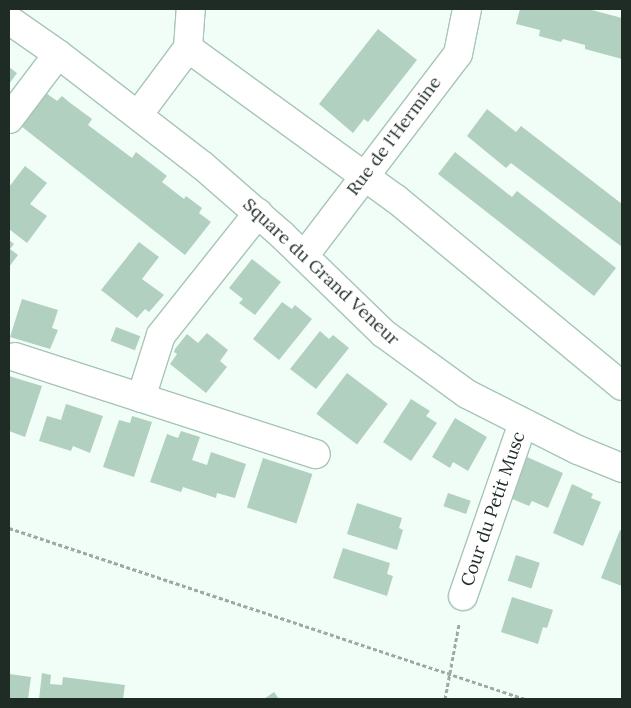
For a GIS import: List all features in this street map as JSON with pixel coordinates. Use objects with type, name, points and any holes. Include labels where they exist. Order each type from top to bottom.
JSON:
[{"type":"street","points":[[138,115],[188,48],[191,9]]},
{"type":"street","name":"Rue de l'Hermine","points":[[304,256],[458,54],[467,9]]},
{"type":"street","name":"Square du Grand Veneur","points":[[9,20],[58,54],[112,98],[138,115],[258,213],[382,333],[467,394],[523,423],[622,468]]},
{"type":"street","points":[[188,48],[396,199],[622,386]]},
{"type":"street","points":[[9,120],[58,54]]},
{"type":"street","points":[[141,398],[161,335],[258,213]]},
{"type":"street","points":[[15,357],[316,454]]},
{"type":"street","name":"Cour du Petit Musc","points":[[464,596],[523,423]]},
{"type":"path","points":[[9,528],[525,699]]},
{"type":"path","points":[[446,699],[464,596]]},
{"type":"building","points":[[520,9],[588,9],[622,18],[622,59],[585,49],[585,45],[563,39],[561,42],[539,36],[540,30],[516,24]]},
{"type":"building","points":[[378,29],[417,60],[368,122],[364,119],[353,133],[319,104]]},
{"type":"building","points":[[9,67],[17,73],[9,84]]},
{"type":"building","points":[[46,93],[57,101],[62,96],[92,119],[88,125],[132,158],[136,152],[167,176],[162,182],[184,199],[186,196],[202,208],[199,213],[211,222],[185,255],[21,126]]},
{"type":"building","points":[[487,109],[516,132],[521,126],[622,204],[622,247],[511,163],[506,168],[467,136]]},
{"type":"building","points":[[455,152],[512,197],[517,191],[616,268],[594,296],[438,174]]},
{"type":"building","points":[[25,166],[47,183],[30,204],[47,216],[27,243],[9,229],[9,187]]},
{"type":"building","points":[[9,240],[14,244],[10,249],[18,255],[9,267]]},
{"type":"building","points":[[139,242],[159,257],[142,279],[164,295],[149,312],[145,309],[137,318],[101,290]]},
{"type":"building","points":[[252,259],[281,282],[255,315],[239,303],[243,299],[229,288]]},
{"type":"building","points":[[22,299],[58,310],[52,328],[58,330],[50,349],[10,337]]},
{"type":"building","points":[[282,302],[292,309],[295,305],[312,319],[279,360],[253,339]]},
{"type":"building","points":[[116,327],[140,336],[135,350],[111,341]]},
{"type":"building","points":[[320,331],[329,339],[333,335],[349,348],[316,389],[290,369]]},
{"type":"building","points":[[207,333],[228,350],[220,361],[227,367],[206,393],[170,364],[177,354],[174,352],[175,349],[187,334],[198,343]]},
{"type":"building","points":[[347,373],[388,404],[357,444],[316,414]]},
{"type":"building","points":[[9,376],[42,386],[25,437],[9,431]]},
{"type":"building","points":[[411,399],[430,411],[426,416],[437,423],[411,461],[383,442]]},
{"type":"building","points":[[66,404],[103,416],[90,453],[73,446],[71,451],[39,441],[47,416],[61,420]]},
{"type":"building","points":[[132,416],[152,422],[134,477],[103,467],[119,420],[130,423]]},
{"type":"building","points":[[455,418],[487,437],[468,471],[453,462],[450,468],[432,457]]},
{"type":"building","points":[[181,431],[200,437],[192,460],[207,465],[211,452],[246,464],[235,498],[217,493],[216,498],[183,487],[181,492],[150,482],[167,434],[178,438]]},
{"type":"building","points":[[527,457],[563,473],[548,508],[532,501],[529,506],[510,498]]},
{"type":"building","points":[[263,458],[312,474],[296,524],[247,507]]},
{"type":"building","points":[[572,484],[593,494],[591,498],[601,502],[583,546],[553,533]]},
{"type":"building","points":[[448,493],[471,501],[466,514],[443,506]]},
{"type":"building","points":[[357,503],[402,518],[399,528],[403,530],[397,550],[347,534]]},
{"type":"building","points":[[620,530],[622,531],[622,586],[601,578]]},
{"type":"building","points":[[343,548],[390,563],[387,574],[393,576],[387,596],[333,578]]},
{"type":"building","points":[[516,555],[540,563],[531,588],[508,581]]},
{"type":"building","points":[[512,597],[553,610],[547,628],[543,627],[538,644],[501,632]]},
{"type":"building","points":[[42,673],[51,675],[50,684],[62,685],[63,677],[125,685],[123,699],[39,699]]},
{"type":"building","points":[[9,674],[31,677],[28,699],[9,699]]},
{"type":"building","points":[[274,692],[279,699],[264,699]]}]
